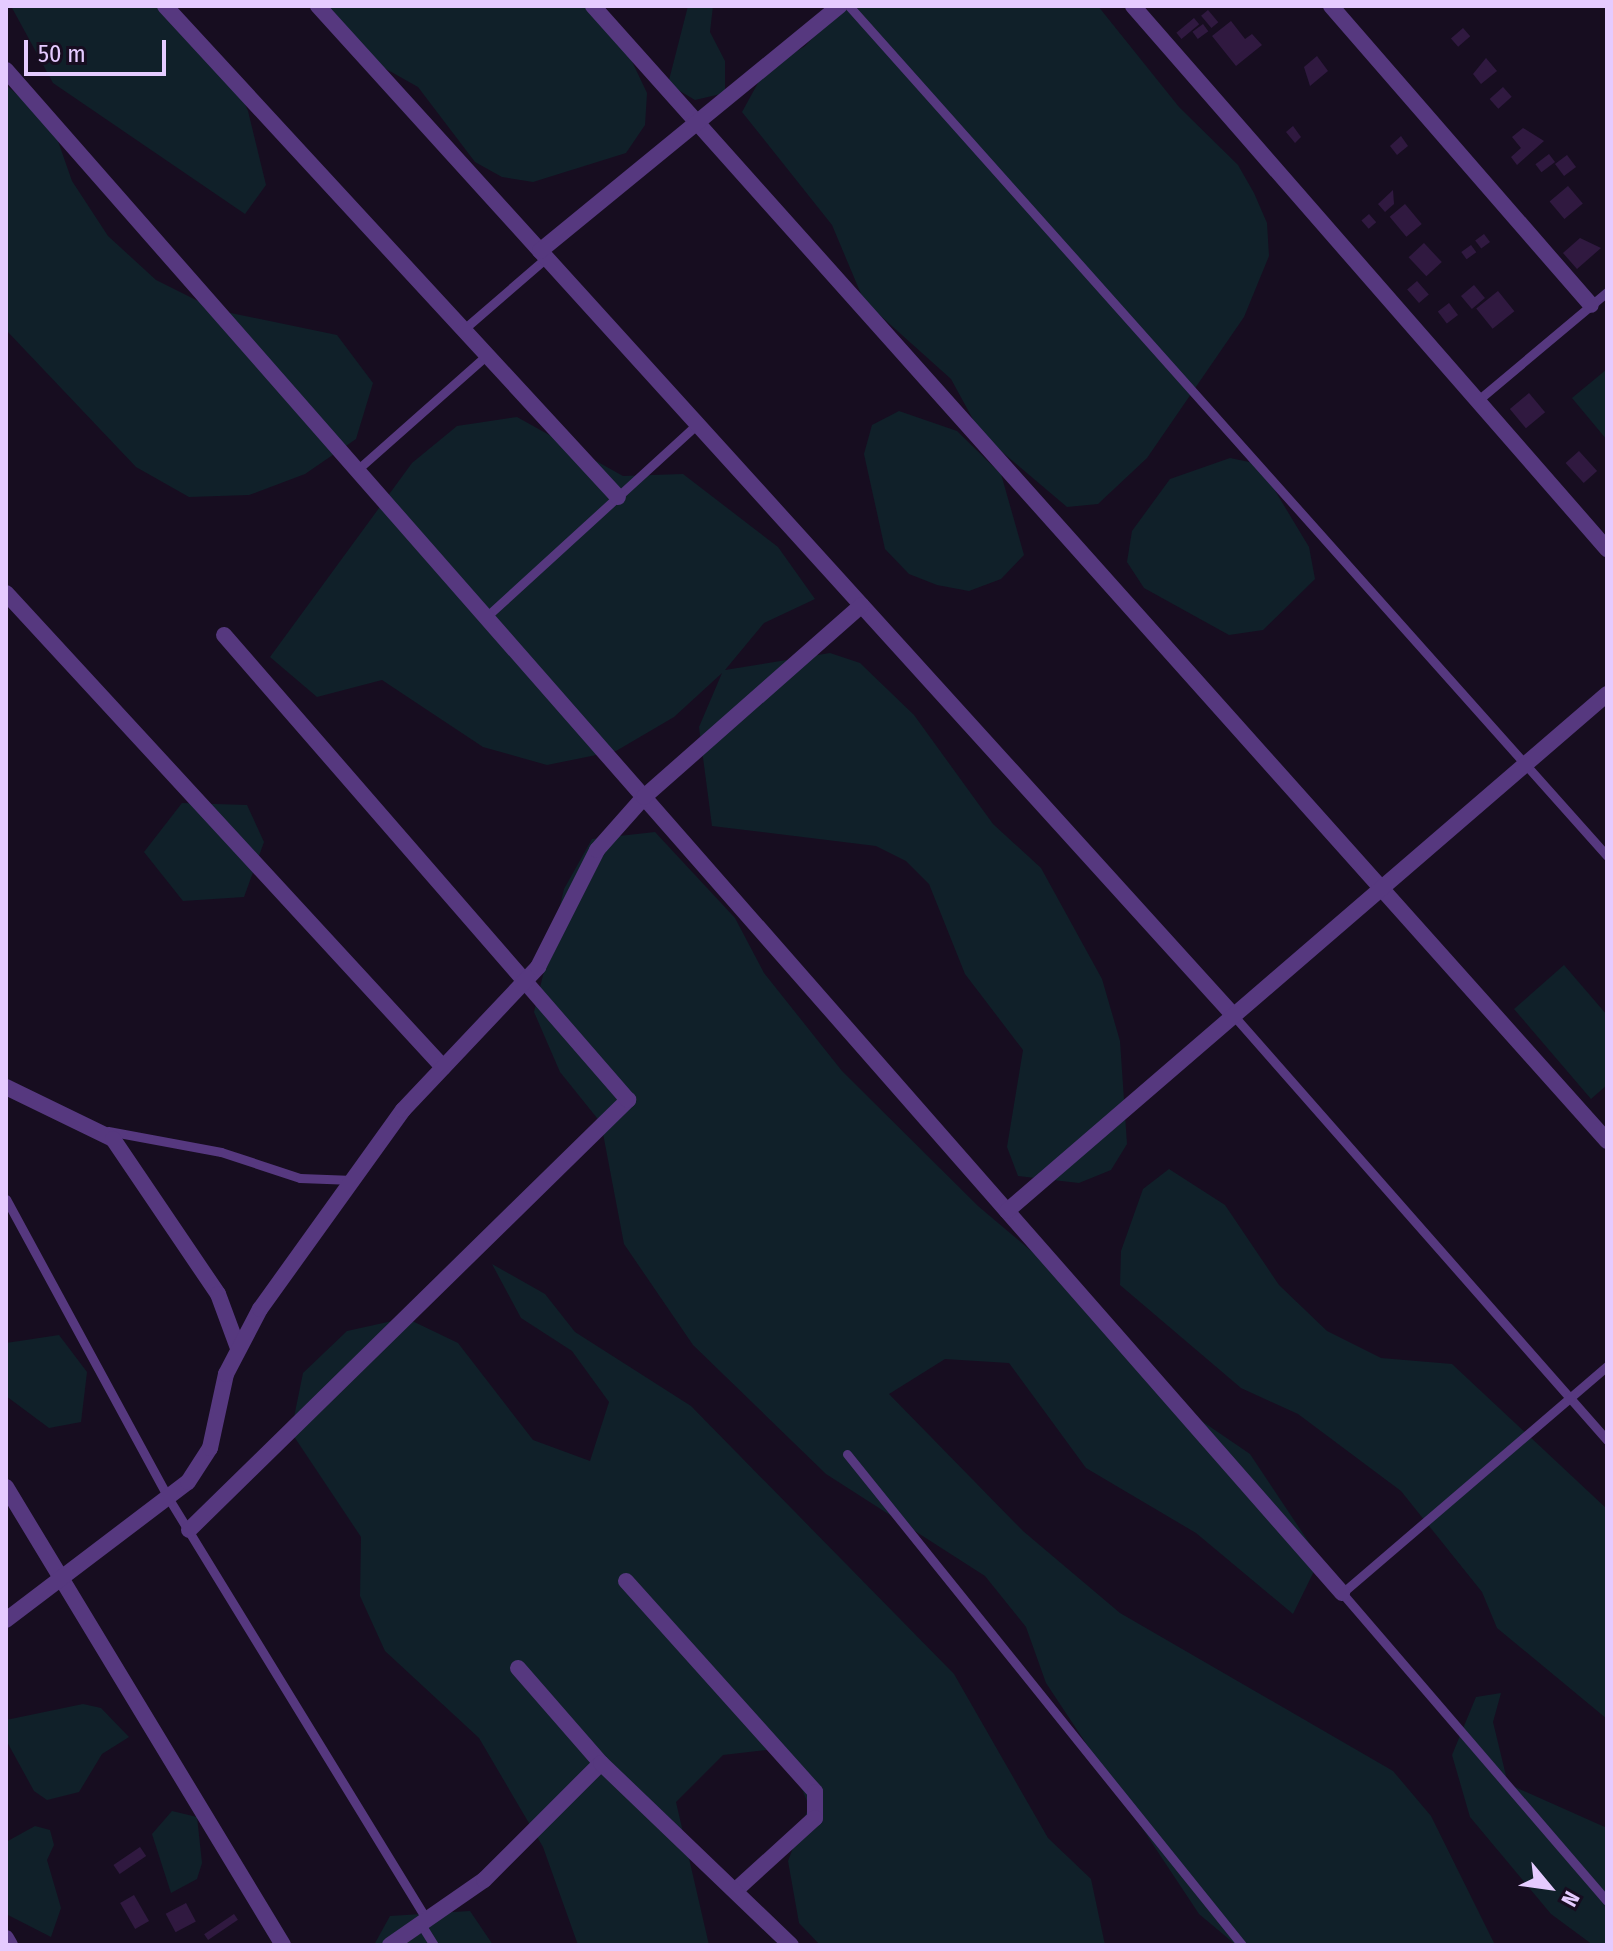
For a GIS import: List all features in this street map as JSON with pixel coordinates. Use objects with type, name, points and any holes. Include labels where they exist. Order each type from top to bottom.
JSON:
[{"type":"street","points":[[165,6],[618,497]]},
{"type":"street","points":[[318,6],[1234,1016]]},
{"type":"street","points":[[593,6],[1607,1141]]},
{"type":"street","points":[[543,254],[839,6]]},
{"type":"street","points":[[1137,8],[1607,549]]},
{"type":"street","points":[[1338,9],[1591,305]]},
{"type":"street","points":[[6,70],[1342,1593]]},
{"type":"street","points":[[6,593],[443,1067]]},
{"type":"street","points":[[6,1620],[169,1499],[210,1448],[238,1348],[353,1180],[443,1067],[538,967],[597,850],[644,797],[862,605]]},
{"type":"street","points":[[189,1530],[628,1100],[522,982],[224,635]]},
{"type":"street","points":[[1007,1211],[1607,694]]},
{"type":"street","points":[[6,1087],[102,1129],[132,1161],[218,1294],[238,1348]]},
{"type":"street","points":[[6,1487],[66,1578],[283,1945]]},
{"type":"street","points":[[626,1581],[815,1792],[815,1818],[736,1890]]},
{"type":"street","points":[[518,1668],[601,1763],[706,1869],[736,1890],[791,1945]]},
{"type":"street","points":[[390,1945],[426,1924],[484,1880],[601,1763]]},
{"type":"street","points":[[6,1938],[10,1945]]},
{"type":"lane","points":[[849,6],[1607,856]]},
{"type":"lane","points":[[464,329],[543,254]]},
{"type":"lane","points":[[1477,401],[1607,292]]},
{"type":"lane","points":[[357,470],[487,355]]},
{"type":"lane","points":[[486,617],[697,424]]},
{"type":"lane","points":[[1234,1016],[1607,1440]]},
{"type":"lane","points":[[102,1129],[221,1152],[300,1178],[353,1180]]},
{"type":"lane","points":[[6,1199],[169,1499],[426,1924],[434,1945]]},
{"type":"lane","points":[[1607,1366],[1342,1593],[1607,1901]]},
{"type":"lane","points":[[847,1454],[1242,1945]]},
{"type":"shaded area","points":[[11,6],[162,6],[236,83],[248,111],[266,185],[245,214],[53,83]]},
{"type":"shaded area","points":[[320,6],[588,6],[619,34],[647,93],[645,125],[626,153],[533,182],[502,177],[475,162],[418,87],[363,56]]},
{"type":"shaded area","points":[[688,6],[713,6],[710,32],[725,61],[725,93],[695,100],[668,84]]},
{"type":"shaded area","points":[[843,6],[1098,6],[1179,107],[1238,165],[1254,193],[1267,223],[1269,256],[1244,317],[1147,458],[1098,504],[1067,507],[981,434],[951,379],[864,301],[832,225],[742,112],[764,72],[805,46]]},
{"type":"shaded area","points":[[6,85],[52,124],[72,181],[108,236],[156,280],[216,310],[337,335],[373,383],[356,439],[305,474],[249,495],[189,497],[136,467],[6,330]]},
{"type":"shaded area","points":[[1607,369],[1607,440],[1572,398]]},
{"type":"shaded area","points":[[899,411],[957,431],[1001,474],[1024,555],[1001,579],[969,591],[937,585],[909,574],[885,549],[864,454],[872,425]]},
{"type":"shaded area","points":[[517,417],[623,476],[683,474],[778,547],[815,599],[764,623],[725,670],[830,653],[860,663],[914,715],[993,824],[1041,868],[1102,979],[1120,1041],[1127,1144],[1111,1170],[1079,1183],[1018,1176],[1007,1147],[1023,1050],[965,974],[929,884],[906,861],[876,846],[712,826],[699,727],[722,673],[674,717],[616,751],[547,765],[483,747],[382,680],[317,697],[270,657],[412,463],[457,426]]},
{"type":"shaded area","points":[[1230,458],[1259,464],[1309,547],[1315,579],[1263,630],[1229,635],[1144,588],[1127,562],[1132,531],[1170,479]]},
{"type":"shaded area","points":[[182,803],[247,805],[264,842],[244,897],[183,901],[144,852]]},
{"type":"shaded area","points":[[655,832],[735,918],[764,973],[842,1071],[978,1206],[1075,1288],[1149,1385],[1250,1454],[1320,1559],[1293,1614],[1196,1533],[1086,1468],[1009,1363],[945,1359],[889,1394],[1023,1531],[1120,1613],[1393,1771],[1431,1816],[1495,1945],[1236,1945],[1199,1914],[1046,1683],[1026,1627],[985,1576],[826,1474],[693,1345],[624,1244],[601,1123],[560,1072],[534,1012],[564,889],[592,839]]},
{"type":"shaded area","points":[[1564,965],[1607,1015],[1607,1085],[1591,1099],[1514,1009]]},
{"type":"shaded area","points":[[1169,1169],[1225,1205],[1279,1285],[1327,1331],[1381,1358],[1452,1364],[1607,1509],[1607,1719],[1497,1628],[1482,1592],[1401,1491],[1298,1414],[1241,1388],[1120,1285],[1121,1251],[1143,1189]]},
{"type":"shaded area","points":[[492,1264],[545,1294],[575,1332],[691,1406],[954,1674],[1048,1838],[1091,1879],[1105,1945],[820,1945],[799,1923],[788,1861],[809,1806],[785,1748],[723,1755],[676,1802],[709,1945],[578,1945],[543,1847],[479,1738],[385,1651],[360,1596],[361,1537],[291,1432],[303,1373],[347,1331],[406,1318],[458,1343],[533,1440],[590,1461],[609,1402],[572,1351],[521,1318]]},
{"type":"shaded area","points":[[59,1335],[87,1372],[81,1422],[49,1428],[6,1396],[6,1343]]},
{"type":"shaded area","points":[[1501,1693],[1493,1722],[1508,1784],[1607,1828],[1607,1945],[1593,1945],[1551,1914],[1470,1817],[1452,1755],[1476,1697]]},
{"type":"shaded area","points":[[83,1704],[101,1708],[129,1737],[102,1754],[79,1792],[47,1800],[34,1791],[6,1740],[6,1720]]},
{"type":"shaded area","points":[[172,1811],[197,1817],[202,1863],[197,1879],[171,1893],[152,1834]]},
{"type":"shaded area","points":[[35,1826],[50,1830],[54,1845],[47,1860],[61,1908],[51,1937],[6,1914],[6,1842]]},
{"type":"shaded area","points":[[470,1911],[493,1945],[374,1945],[390,1916]]},
{"type":"building","points":[[1208,10],[1218,22],[1211,28],[1201,16]]},
{"type":"building","points":[[1194,18],[1199,24],[1182,39],[1176,33]]},
{"type":"building","points":[[1231,21],[1245,39],[1252,34],[1262,45],[1236,66],[1212,36]]},
{"type":"building","points":[[1203,24],[1208,31],[1198,39],[1192,32]]},
{"type":"building","points":[[1463,28],[1470,36],[1458,47],[1451,38]]},
{"type":"building","points":[[1317,56],[1328,71],[1310,86],[1304,67]]},
{"type":"building","points":[[1486,58],[1497,71],[1481,84],[1473,74]]},
{"type":"building","points":[[1503,87],[1512,97],[1498,109],[1490,99]]},
{"type":"building","points":[[1293,126],[1301,137],[1295,143],[1286,132]]},
{"type":"building","points":[[1523,128],[1544,141],[1517,165],[1511,157],[1521,148],[1512,137]]},
{"type":"building","points":[[1401,136],[1408,146],[1397,155],[1390,146]]},
{"type":"building","points":[[1549,154],[1555,162],[1541,172],[1535,164]]},
{"type":"building","points":[[1567,155],[1576,167],[1564,176],[1555,164]]},
{"type":"building","points":[[1568,186],[1583,204],[1564,219],[1550,201]]},
{"type":"building","points":[[1393,190],[1394,204],[1385,212],[1378,204]]},
{"type":"building","points":[[1405,204],[1422,224],[1406,237],[1390,217]]},
{"type":"building","points":[[1369,214],[1376,222],[1369,229],[1361,221]]},
{"type":"building","points":[[1484,234],[1490,242],[1481,249],[1475,241]]},
{"type":"building","points":[[1580,238],[1601,248],[1577,269],[1563,253]]},
{"type":"building","points":[[1424,243],[1442,262],[1426,276],[1409,257]]},
{"type":"building","points":[[1471,245],[1476,252],[1467,259],[1461,252]]},
{"type":"building","points":[[1417,281],[1429,295],[1419,303],[1407,290]]},
{"type":"building","points":[[1474,285],[1485,298],[1472,309],[1461,296]]},
{"type":"building","points":[[1498,291],[1514,311],[1493,329],[1476,309]]},
{"type":"building","points":[[1449,303],[1458,315],[1447,323],[1438,311]]},
{"type":"building","points":[[1529,393],[1545,412],[1526,428],[1510,409]]},
{"type":"building","points":[[1579,451],[1597,471],[1584,483],[1566,463]]},
{"type":"building","points":[[140,1847],[146,1856],[120,1874],[113,1865]]},
{"type":"building","points":[[134,1895],[149,1921],[135,1929],[120,1903]]},
{"type":"building","points":[[186,1903],[196,1922],[176,1932],[166,1914]]},
{"type":"building","points":[[234,1914],[238,1920],[208,1940],[204,1934]]}]
